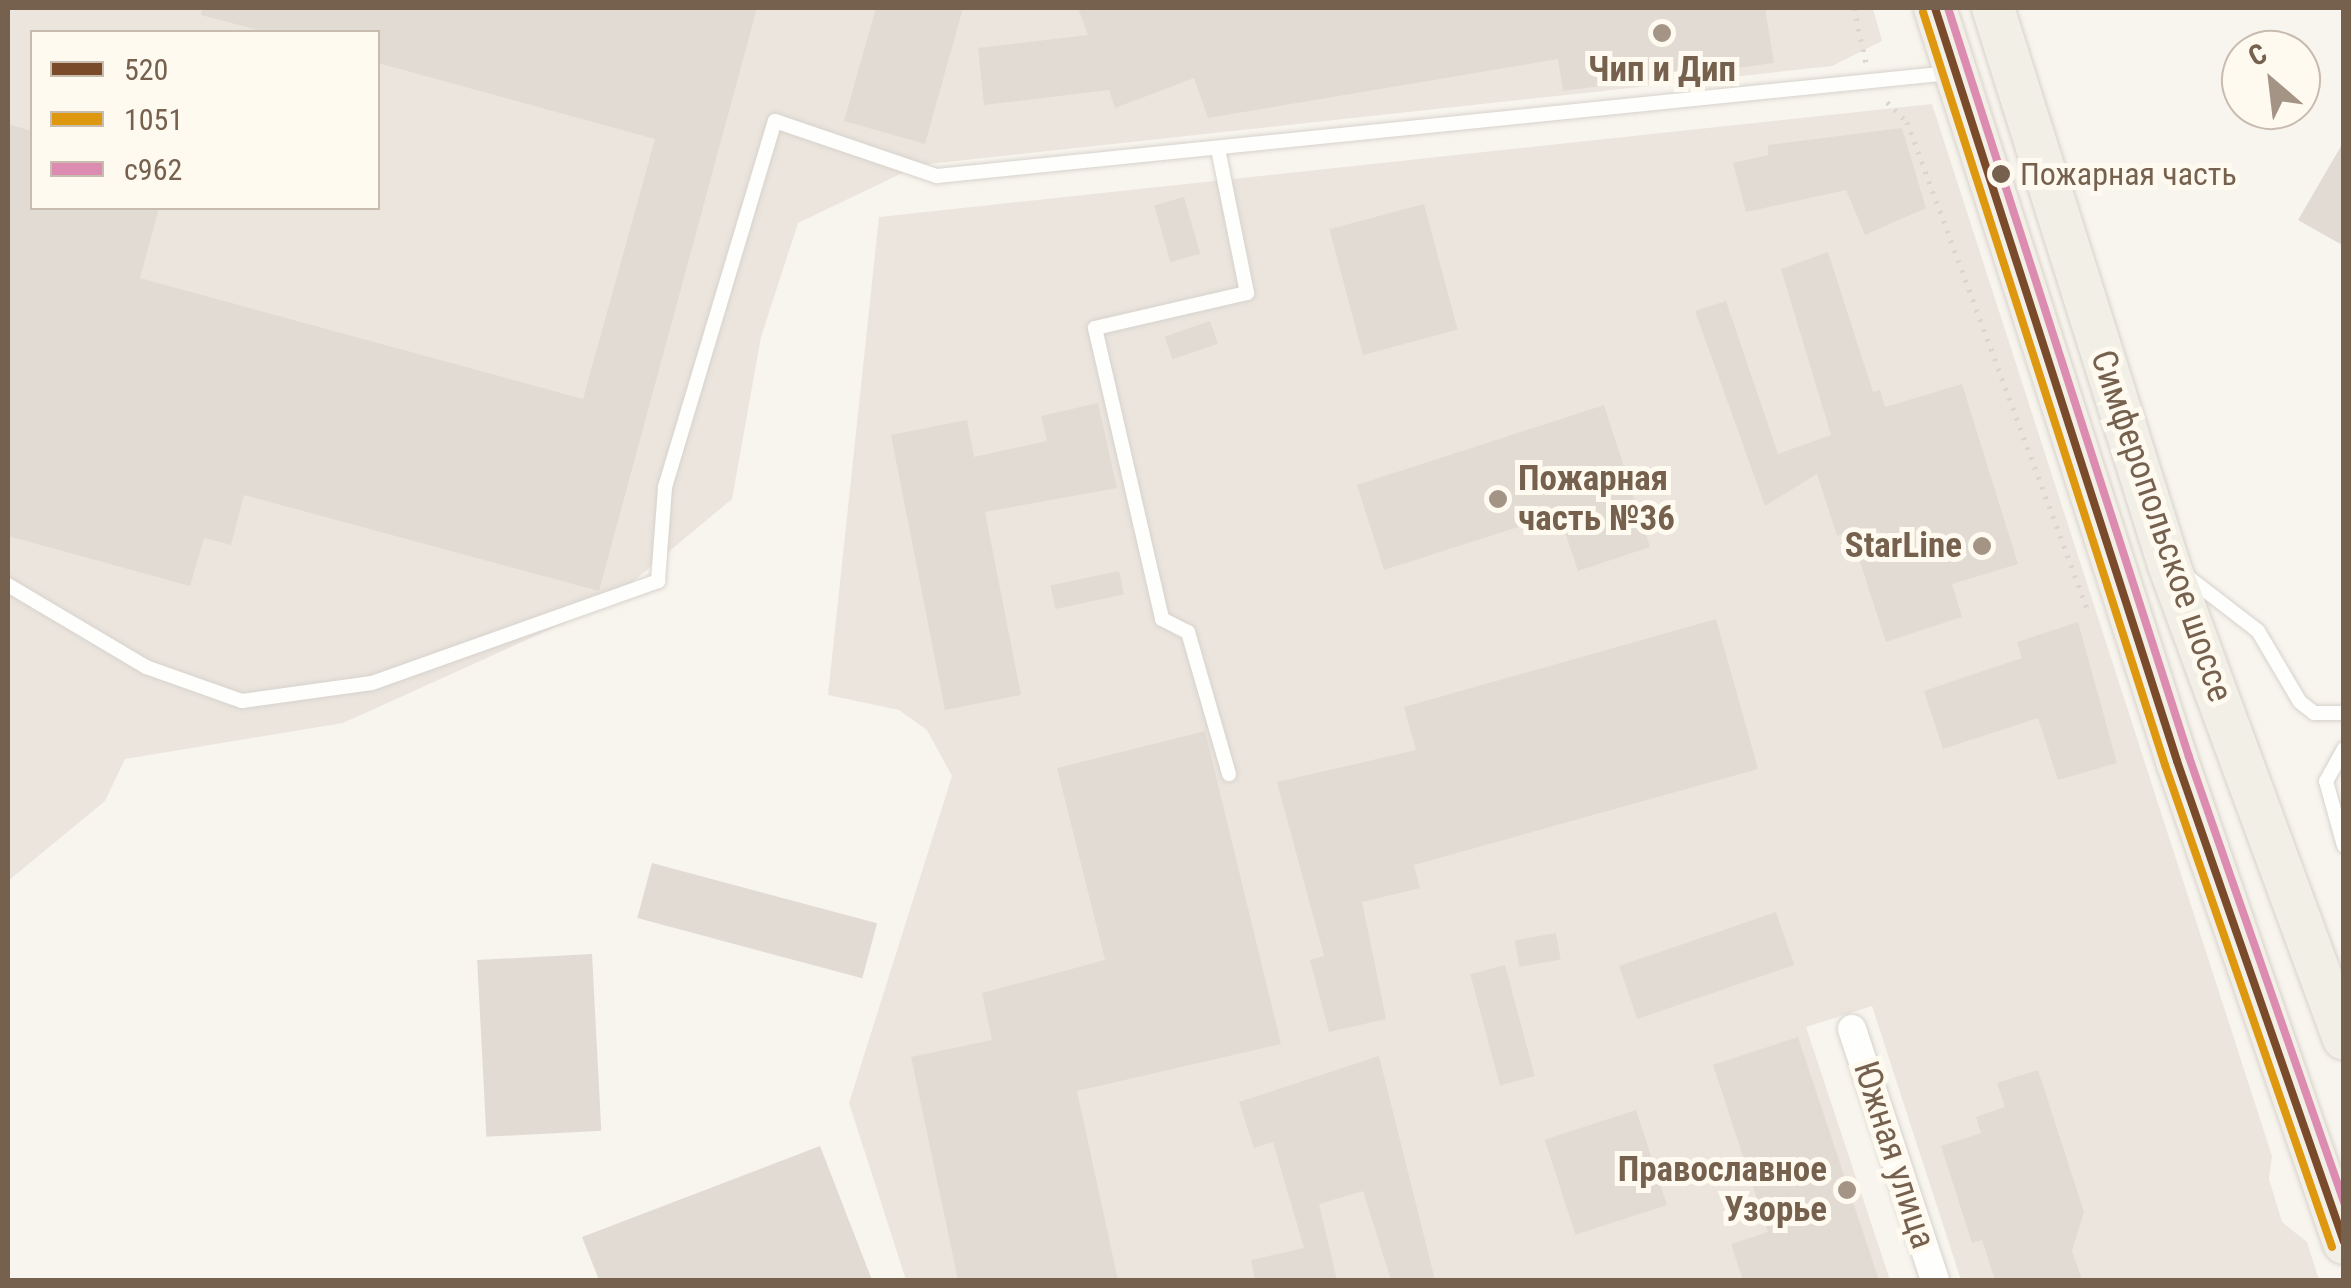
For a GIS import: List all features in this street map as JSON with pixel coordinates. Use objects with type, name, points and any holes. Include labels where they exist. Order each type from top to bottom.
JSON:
[{"type":"main road","name":"Симферопольское шоссе","points":[[1934,8],[2176,761],[2344,1243]]},
{"type":"main road","name":"Симферопольское шоссе","points":[[1993,8],[2169,565],[2344,1039]]},
{"type":"street","name":"Южная улица","points":[[1852,1028],[1935,1280]]},
{"type":"lane","points":[[8,585],[146,666],[242,702],[372,683],[658,582],[665,487],[775,120],[937,176],[1871,85],[1956,72]]},
{"type":"lane","points":[[1218,148],[1248,292],[1095,328],[1162,619],[1188,632],[1228,774]]},
{"type":"lane","points":[[2169,565],[2258,630],[2300,702],[2314,713],[2344,713]]},
{"type":"lane","points":[[2344,749],[2326,781],[2344,846]]},
{"type":"path","points":[[1854,8],[1871,85],[1907,122],[2094,627]]},
{"type":"shaded area","points":[[8,8],[1873,8],[1882,41],[1832,66],[919,165],[798,223],[761,337],[732,499],[606,604],[343,723],[125,759],[105,801],[8,881]]},
{"type":"shaded area","points":[[1932,104],[2272,1156],[2269,1179],[2282,1222],[2307,1242],[2319,1280],[1961,1280],[1872,1006],[1806,1027],[1890,1280],[906,1280],[849,1103],[952,776],[927,730],[899,710],[828,695],[879,217]]},
{"type":"building","points":[[202,8],[757,8],[599,591],[244,495],[231,545],[204,538],[190,586],[8,536],[8,124],[30,130],[30,210],[158,210],[140,278],[583,399],[655,139],[380,64],[380,30],[257,30],[201,15]]},
{"type":"building","points":[[876,8],[963,8],[925,144],[844,121]]},
{"type":"building","points":[[1078,8],[1765,8],[1774,63],[1563,91],[1558,59],[1208,118],[1194,78],[1115,108],[1109,90],[984,105],[978,48],[1088,35]]},
{"type":"building","points":[[1902,128],[1926,208],[1865,235],[1846,190],[1746,212],[1733,163],[1768,155],[1768,145]]},
{"type":"building","points":[[2344,141],[2344,246],[2298,220]]},
{"type":"building","points":[[1184,197],[1200,254],[1170,262],[1154,206]]},
{"type":"building","points":[[1424,204],[1458,330],[1363,355],[1329,229]]},
{"type":"building","points":[[1828,252],[1873,392],[1880,390],[1885,407],[1962,384],[2018,564],[1952,584],[1962,617],[1886,642],[1850,531],[1837,536],[1817,474],[1765,506],[1695,311],[1726,301],[1778,454],[1831,435],[1781,269]]},
{"type":"building","points":[[1210,321],[1218,344],[1172,359],[1165,337]]},
{"type":"building","points":[[1098,403],[1117,488],[985,512],[1021,695],[945,710],[891,435],[967,420],[974,457],[1047,441],[1041,416]]},
{"type":"building","name":"Пожарная часть №36","points":[[1604,405],[1650,547],[1578,571],[1559,514],[1384,570],[1357,485]]},
{"type":"building","points":[[1119,571],[1124,594],[1056,609],[1051,586]]},
{"type":"building","points":[[1716,619],[1758,769],[1414,865],[1420,888],[1362,902],[1386,1019],[1329,1032],[1310,960],[1324,956],[1277,782],[1416,750],[1404,707]]},
{"type":"building","points":[[2078,622],[2117,763],[2058,780],[2038,718],[1943,749],[1924,691],[2022,658],[2017,642]]},
{"type":"building","points":[[1205,731],[1281,1044],[1077,1091],[1118,1280],[958,1280],[911,1057],[992,1040],[982,993],[1105,960],[1057,768]]},
{"type":"building","points":[[652,863],[877,923],[862,978],[637,918]]},
{"type":"building","points":[[1776,912],[1794,965],[1637,1019],[1619,966]]},
{"type":"building","points":[[1556,933],[1561,960],[1519,967],[1515,940]]},
{"type":"building","points":[[592,954],[601,1131],[486,1137],[477,960]]},
{"type":"building","points":[[1505,965],[1535,1076],[1500,1085],[1470,974]]},
{"type":"building","points":[[1798,1037],[1879,1280],[1743,1280],[1731,1244],[1768,1232],[1713,1065]]},
{"type":"building","points":[[1379,1056],[1435,1280],[1391,1280],[1363,1191],[1319,1204],[1337,1280],[1255,1280],[1251,1260],[1304,1248],[1273,1142],[1254,1148],[1239,1102]]},
{"type":"building","points":[[2038,1070],[2084,1212],[2072,1251],[2082,1280],[1995,1280],[1982,1240],[1972,1243],[1941,1146],[1981,1133],[1976,1117],[2005,1107],[1997,1083]]},
{"type":"building","points":[[1636,1110],[1667,1205],[1576,1235],[1545,1140]]},
{"type":"building","points":[[820,1146],[872,1280],[599,1280],[582,1237]]},
{"type":"transit line","name":"520","points":[[1935,8],[2177,761],[2344,1242]]},
{"type":"transit line","name":"с962","points":[[1948,8],[2189,757],[2344,1203]]},
{"type":"transit line","name":"1051","points":[[1923,12],[2165,765],[2332,1247]]},
{"type":"place","name":"Чип и Дип","points":[[1662,33]]},
{"type":"place","name":"Пожарная часть","points":[[2001,174]]},
{"type":"place","name":"Пожарная часть №36","points":[[1498,499]]},
{"type":"place","name":"StarLine","points":[[1982,546]]},
{"type":"place","name":"Православное Узорье","points":[[1847,1190]]}]
